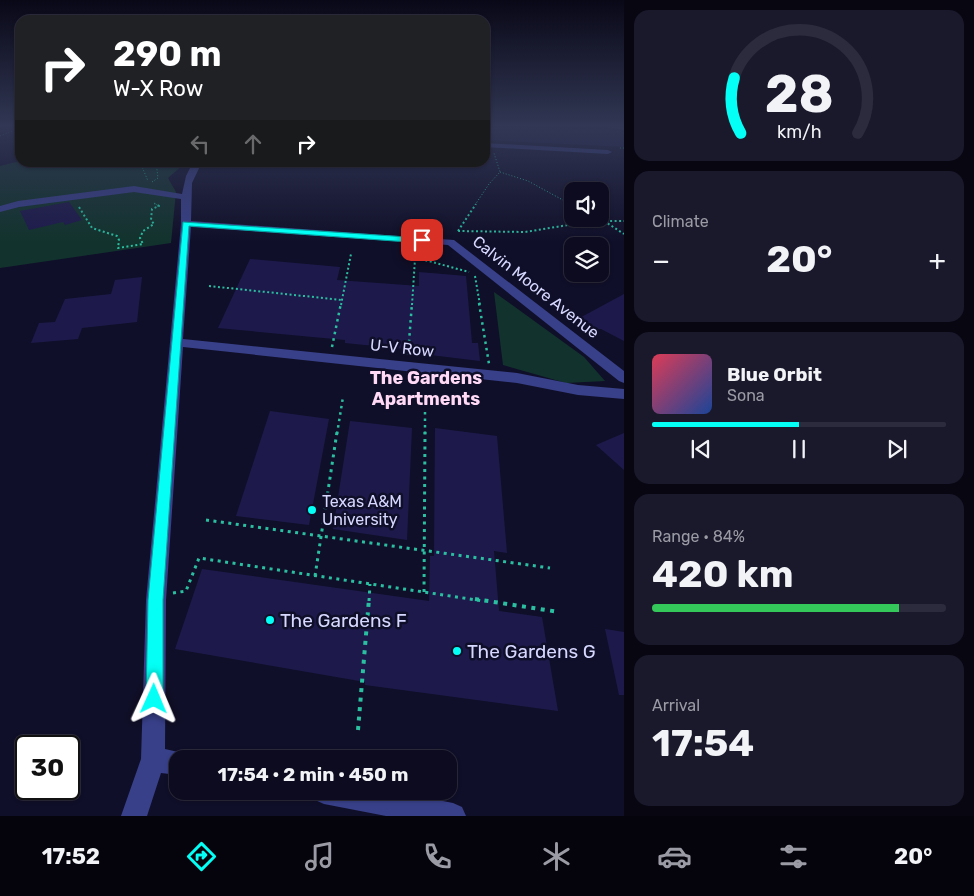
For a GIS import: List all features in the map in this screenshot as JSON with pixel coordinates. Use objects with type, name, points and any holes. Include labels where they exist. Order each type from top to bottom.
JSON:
[{"type":"street","points":[[134,816],[153,759],[156,595],[186,224],[186,197],[190,173],[194,167]]},
{"type":"street","points":[[0,209],[18,204],[134,189],[186,197]]},
{"type":"street","points":[[186,224],[450,242]]},
{"type":"street","name":"Calvin Moore Avenue","points":[[450,242],[624,378]]},
{"type":"street","name":"U-V Row","points":[[176,342],[517,378],[578,390],[624,394]]},
{"type":"street","points":[[153,759],[169,762]]},
{"type":"street","points":[[370,800],[453,816]]},
{"type":"path","points":[[497,165],[500,172]]},
{"type":"path","points":[[142,167],[148,181],[147,186],[158,178],[157,167]]},
{"type":"path","points":[[500,172],[518,176],[534,183],[564,200]]},
{"type":"path","points":[[450,242],[489,184],[500,172]]},
{"type":"path","points":[[68,198],[83,212],[92,228],[117,236],[119,240],[118,248],[143,244],[140,238],[143,231],[154,224],[151,220],[152,209],[159,206],[147,200]]},
{"type":"path","points":[[609,220],[624,220]]},
{"type":"path","points":[[609,225],[624,234]]},
{"type":"path","points":[[458,231],[525,232],[564,226]]},
{"type":"path","points":[[330,358],[352,254]]},
{"type":"path","points":[[408,366],[415,259]]},
{"type":"path","points":[[421,259],[475,273],[491,375]]},
{"type":"path","points":[[208,286],[342,300]]},
{"type":"path","points":[[315,576],[343,397]]},
{"type":"path","points":[[424,592],[425,408]]},
{"type":"path","points":[[206,520],[550,568]]},
{"type":"path","points":[[156,595],[186,591],[199,558],[559,612]]},
{"type":"path","points":[[358,730],[370,584]]},
{"type":"green space","points":[[0,166],[180,167],[168,178],[176,192],[171,243],[0,268]]},
{"type":"green space","points":[[494,292],[584,357],[605,381],[566,383],[503,365]]},
{"type":"building","points":[[69,202],[82,220],[65,225],[63,222],[29,230],[20,211]]},
{"type":"building","points":[[250,259],[340,267],[337,280],[419,286],[419,272],[466,276],[472,343],[478,343],[480,361],[414,353],[415,350],[345,343],[345,340],[218,328]]},
{"type":"building","points":[[142,277],[137,322],[82,328],[78,339],[31,343],[39,323],[55,322],[65,299],[111,294],[115,280]]},
{"type":"building","points":[[624,294],[624,341],[601,329],[588,329],[574,321]]},
{"type":"building","points":[[270,411],[329,419],[309,525],[236,516]]},
{"type":"building","points":[[350,421],[412,428],[407,540],[333,529]]},
{"type":"building","points":[[435,428],[497,436],[507,553],[494,551],[499,611],[542,617],[558,711],[365,685],[365,682],[175,649],[202,569],[429,601],[430,556],[434,556]]},
{"type":"building","points":[[624,433],[624,470],[596,445]]},
{"type":"building","points":[[605,629],[624,632],[624,695],[619,695]]},
{"type":"place","name":"Texas A&M University","points":[[312,510]]},
{"type":"place","name":"The Gardens F","points":[[270,620]]},
{"type":"place","name":"The Gardens G","points":[[457,651]]},
{"type":"district","name":"The Gardens Apartments","points":[[426,388]]},
{"type":"route","points":[[154,699],[156,600],[186,224],[422,240]]}]
